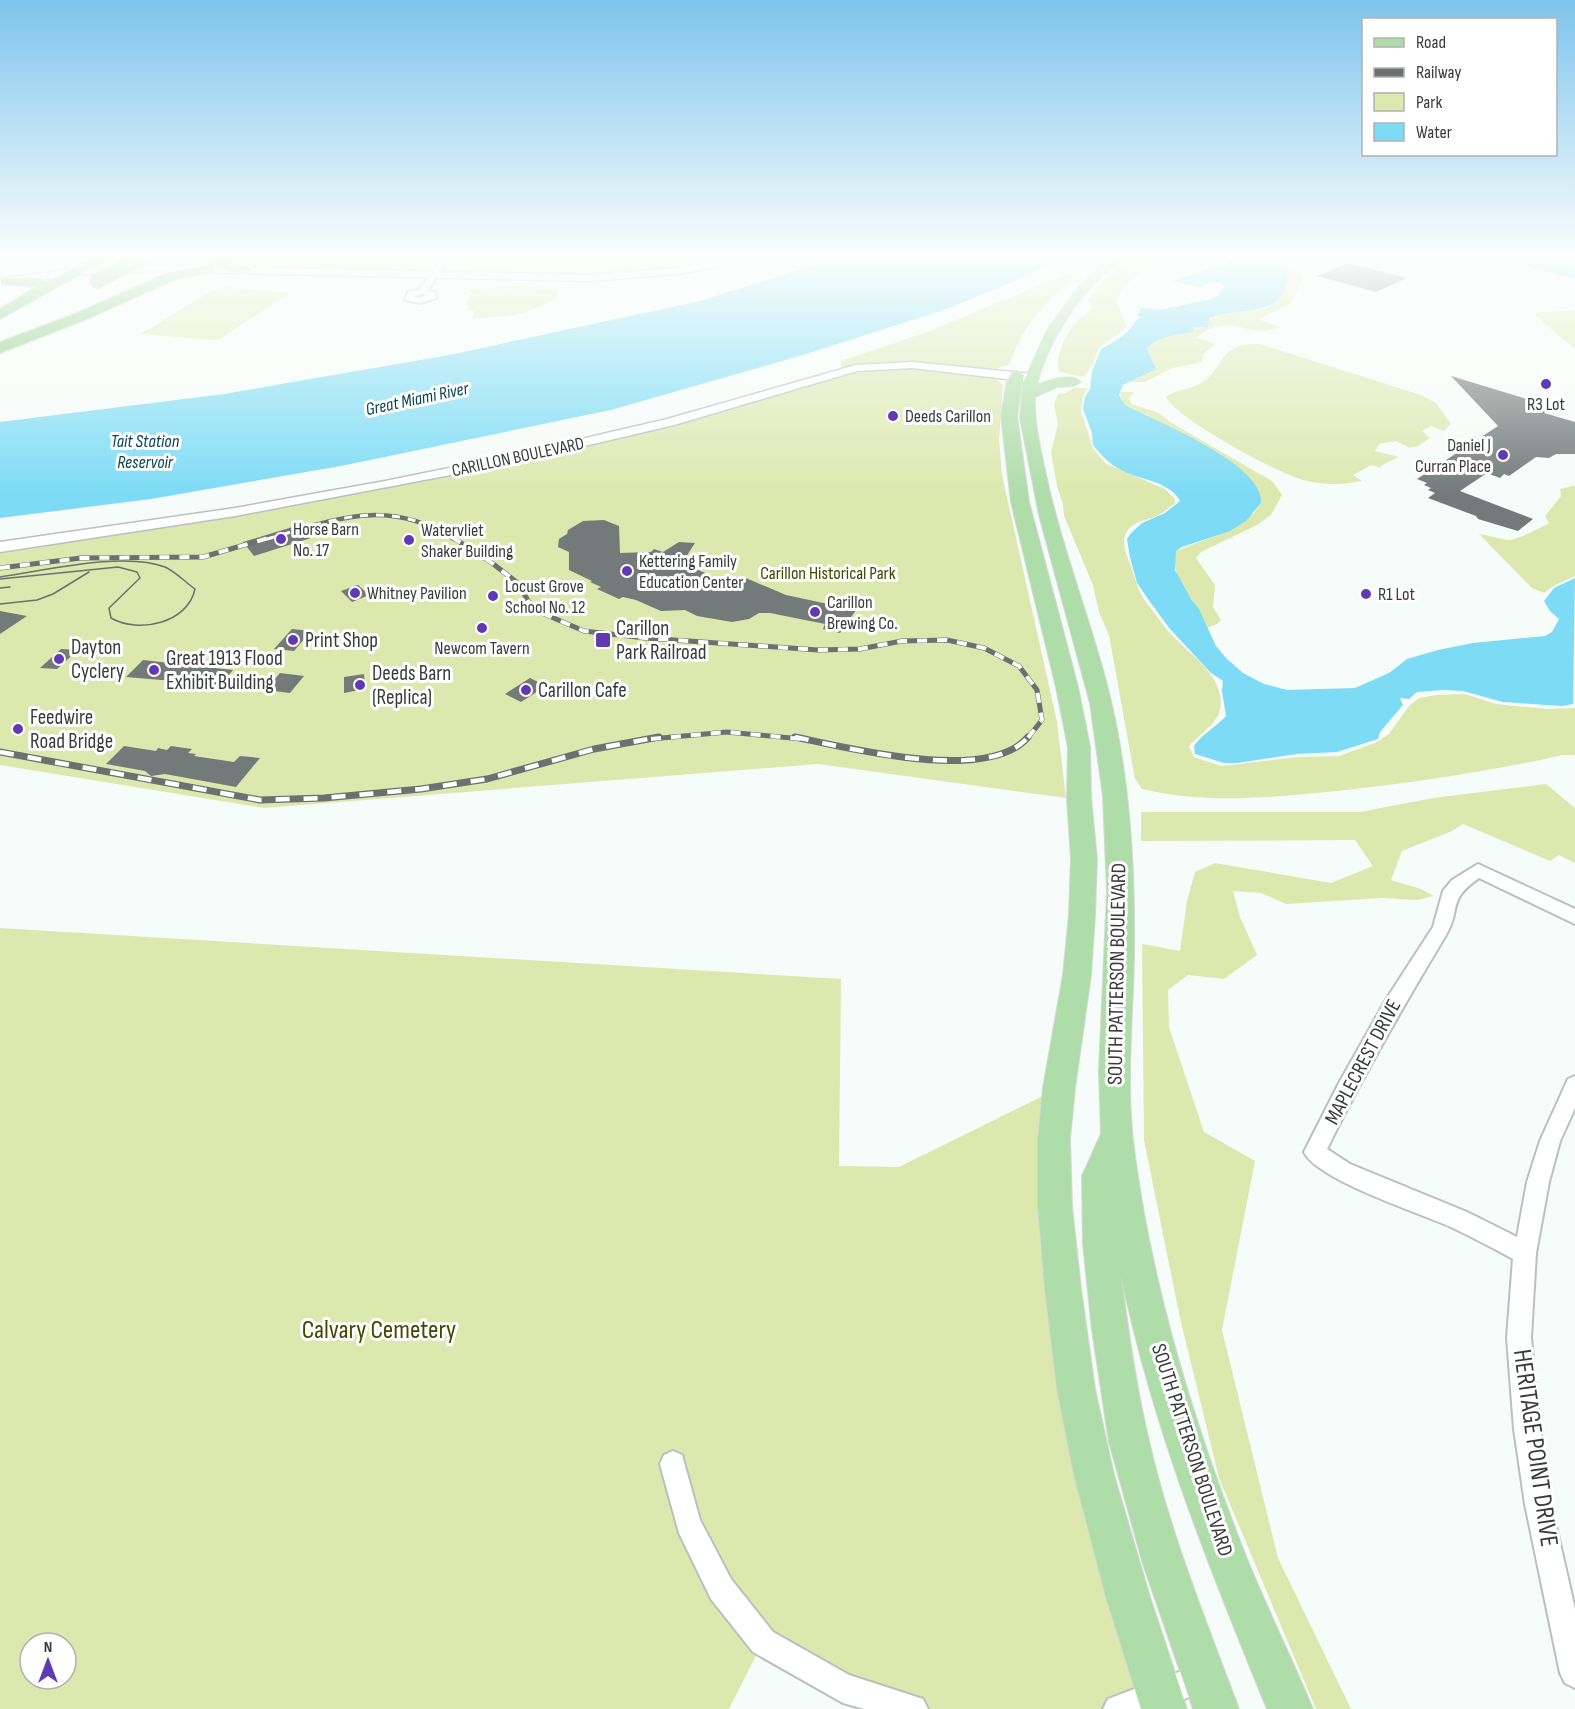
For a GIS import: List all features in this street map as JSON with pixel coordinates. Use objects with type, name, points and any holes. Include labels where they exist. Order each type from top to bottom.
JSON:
[{"type":"highway","points":[[0,348],[34,335]]},
{"type":"main road","name":"SOUTH PATTERSON BOULEVARD","points":[[1050,335],[1025,378],[1010,416],[1011,444],[1020,502],[1079,747],[1079,798],[1084,859],[1083,915],[1054,1138],[1055,1207],[1076,1389],[1094,1475],[1161,1702]]},
{"type":"main road","name":"SOUTH PATTERSON BOULEVARD","points":[[1025,378],[1032,453],[1061,567],[1101,703],[1111,763],[1119,846],[1120,954],[1114,1070],[1116,1136],[1133,1243],[1156,1341],[1190,1457],[1228,1562],[1290,1709]]},
{"type":"main road","points":[[1025,378],[1054,384],[1074,382]]},
{"type":"main road","points":[[1116,1136],[1099,1176],[1100,1244],[1110,1330],[1130,1442],[1164,1564],[1210,1693]]},
{"type":"street","name":"CARILLON BOULEVARD","points":[[0,547],[235,512],[459,470],[670,422],[856,368],[902,365],[1025,378]]},
{"type":"street","name":"MAPLECREST DRIVE","points":[[1525,1253],[1459,1220],[1342,1171],[1316,1152],[1346,1089],[1389,1012],[1441,928],[1449,896],[1458,884],[1478,870],[1575,917]]},
{"type":"street","name":"HERITAGE POINT DRIVE","points":[[1575,1085],[1550,1142],[1538,1182],[1525,1253],[1519,1338],[1527,1429],[1538,1504],[1575,1673]]},
{"type":"street","points":[[673,1464],[692,1532],[721,1589],[763,1642],[843,1688],[913,1709]]},
{"type":"street","points":[[1119,1709],[1210,1693]]},
{"type":"green space","points":[[150,335],[226,335],[220,339]]},
{"type":"green space","name":"Carillon Historical Park","points":[[919,335],[1022,335],[1009,365],[998,368],[996,379],[1003,385],[999,439],[1002,475],[1057,722],[1066,798],[818,764],[264,808],[0,765],[0,547],[235,512],[619,434],[841,372],[841,361]]},
{"type":"green space","points":[[1068,335],[1117,335],[1098,349],[1092,366],[1084,377],[1059,372],[1058,359]]},
{"type":"green space","points":[[1201,335],[1196,338],[1216,344],[1203,354],[1202,362],[1172,368],[1145,382],[1127,382],[1155,367],[1147,349],[1156,341],[1168,337]]},
{"type":"green space","points":[[1558,335],[1575,335],[1575,349]]},
{"type":"green space","points":[[1260,344],[1421,395],[1436,403],[1451,424],[1443,431],[1431,426],[1422,431],[1430,438],[1418,446],[1410,448],[1396,441],[1379,444],[1375,451],[1399,457],[1380,466],[1382,468],[1371,465],[1353,475],[1362,481],[1325,484],[1290,475],[1207,431],[1174,407],[1166,397],[1201,383],[1236,347]]},
{"type":"green space","points":[[1073,388],[1088,388],[1083,396],[1081,411],[1093,448],[1105,463],[1165,489],[1175,499],[1175,503],[1164,512],[1131,527],[1124,538],[1124,547],[1143,597],[1168,631],[1209,672],[1219,692],[1221,703],[1218,716],[1210,727],[1189,746],[1194,757],[1221,766],[1299,757],[1339,756],[1375,743],[1389,734],[1409,706],[1419,698],[1465,694],[1496,704],[1547,709],[1575,708],[1575,755],[1563,755],[1428,780],[1295,795],[1244,798],[1192,797],[1142,789],[1135,779],[1109,635],[1099,612],[1093,585],[1064,516],[1051,452],[1058,424],[1054,404],[1058,394],[1066,393]]},
{"type":"green space","points":[[1120,392],[1134,392],[1129,399],[1132,404],[1159,413],[1170,422],[1272,481],[1282,495],[1271,515],[1257,525],[1201,552],[1196,558],[1215,585],[1213,607],[1221,620],[1207,628],[1176,572],[1176,551],[1215,536],[1254,513],[1261,503],[1210,449],[1125,405],[1121,400]]},
{"type":"green space","points":[[1575,486],[1575,576],[1544,593],[1532,588],[1479,534],[1508,540],[1540,528],[1549,523],[1545,516],[1561,496],[1560,489]]},
{"type":"green space","points":[[1546,784],[1575,808],[1575,863],[1559,855],[1550,861],[1463,824],[1452,831],[1402,851],[1391,880],[1421,889],[1434,896],[1417,900],[1382,898],[1286,904],[1261,893],[1233,891],[1240,917],[1257,955],[1224,979],[1188,975],[1168,990],[1169,1027],[1204,1132],[1255,1161],[1222,1330],[1278,1558],[1351,1709],[1316,1709],[1219,1478],[1180,1318],[1144,1140],[1142,944],[1180,951],[1187,901],[1195,872],[1215,863],[1331,883],[1373,866],[1355,840],[1141,841],[1141,812],[1360,812],[1433,798]]},
{"type":"green space","name":"Calvary Cemetery","points":[[0,928],[841,979],[839,1166],[899,1167],[1059,1088],[1055,1207],[1158,1694],[1118,1709],[913,1709],[763,1642],[729,1709],[0,1709]]},
{"type":"water","name":"Tait Station Reservoir","points":[[543,335],[866,335],[611,410],[341,466],[151,499],[0,518],[0,422],[224,394],[449,355]]},
{"type":"water","points":[[1124,335],[1180,335],[1156,341],[1151,345],[1147,349],[1156,369],[1123,385],[1119,395],[1125,405],[1206,445],[1228,459],[1246,473],[1258,488],[1261,503],[1246,521],[1230,531],[1176,551],[1175,570],[1199,609],[1216,646],[1243,673],[1264,684],[1287,690],[1355,688],[1389,673],[1407,659],[1438,650],[1473,643],[1545,636],[1552,632],[1559,619],[1544,601],[1554,588],[1575,578],[1573,704],[1562,706],[1503,702],[1463,691],[1417,692],[1409,699],[1400,698],[1403,705],[1380,732],[1378,739],[1337,752],[1297,754],[1237,763],[1224,763],[1195,754],[1194,746],[1197,742],[1226,716],[1222,691],[1223,681],[1211,673],[1170,629],[1137,583],[1127,539],[1142,523],[1165,513],[1180,501],[1175,494],[1162,485],[1121,470],[1106,459],[1093,445],[1092,433],[1083,409],[1085,397],[1090,389],[1092,371],[1101,349]]},
{"type":"building","name":"Daniel J Curran Place","points":[[1451,376],[1553,407],[1544,413],[1575,422],[1575,454],[1556,454],[1549,458],[1536,457],[1509,476],[1504,474],[1500,478],[1487,473],[1460,491],[1533,519],[1518,531],[1478,519],[1476,516],[1428,498],[1435,493],[1424,485],[1427,483],[1417,479],[1498,426]]},
{"type":"building","name":"Kettering Family Education Center","points":[[604,520],[619,526],[620,553],[651,552],[654,549],[663,552],[679,542],[695,543],[682,563],[717,578],[741,576],[786,595],[856,610],[840,633],[823,629],[825,624],[770,613],[759,613],[749,619],[732,622],[697,616],[685,610],[661,611],[636,600],[623,597],[619,599],[597,589],[601,587],[569,570],[569,552],[558,547],[559,539],[583,521]]},
{"type":"building","name":"Horse Barn No. 17","points":[[299,525],[311,538],[254,556],[243,542]]},
{"type":"building","name":"Whitney Pavilion","points":[[358,585],[369,595],[352,602],[341,591]]},
{"type":"building","points":[[0,611],[27,616],[0,634]]},
{"type":"building","name":"Print Shop","points":[[292,629],[311,631],[294,651],[274,649]]},
{"type":"building","name":"Dayton Cyclery","points":[[61,649],[78,650],[57,669],[40,668]]},
{"type":"building","points":[[143,660],[233,670],[220,685],[126,677]]},
{"type":"building","points":[[280,673],[304,676],[290,693],[266,690]]},
{"type":"building","name":"Deeds Barn (Replica)","points":[[364,674],[365,689],[344,693],[344,677]]},
{"type":"building","name":"Carillon Cafe","points":[[530,678],[546,686],[521,702],[505,694]]},
{"type":"building","points":[[124,746],[156,751],[158,748],[167,750],[171,746],[192,749],[188,753],[196,754],[194,756],[234,762],[240,756],[260,758],[236,787],[165,774],[151,776],[145,771],[106,764]]},
{"type":"tram line","points":[[0,577],[84,564],[128,561],[165,567],[195,589],[191,601],[173,617],[148,625],[135,625],[111,618],[109,608],[140,578],[137,572],[118,567],[0,579]]},
{"type":"tram line","points":[[0,604],[37,600],[53,594],[89,572]]},
{"type":"tram line","points":[[0,588],[10,587]]},
{"type":"railway","points":[[267,539],[339,519],[384,515],[406,518],[430,526],[454,539]]},
{"type":"railway","points":[[0,568],[81,558],[203,557],[272,537]]},
{"type":"railway","points":[[452,537],[519,584],[528,601],[542,613],[584,631],[645,638],[818,650],[860,649],[902,641],[947,640],[984,648],[1019,666],[1037,690],[1042,720],[1027,739]]},
{"type":"railway","points":[[651,739],[727,732],[802,739]]},
{"type":"railway","points":[[0,752],[260,800],[324,798],[421,789],[487,779],[594,749],[659,737]]},
{"type":"railway","points":[[795,737],[882,754],[951,761],[983,758],[1009,751],[1028,737]]},
{"type":"place","name":"R3 Lot","points":[[1546,384]]},
{"type":"place","name":"Deeds Carillon","points":[[893,416]]},
{"type":"place","name":"Daniel J Curran Place","points":[[1503,455]]},
{"type":"place","name":"Horse Barn No. 17","points":[[281,539]]},
{"type":"place","name":"Watervliet Shaker Building","points":[[409,540]]},
{"type":"place","name":"Kettering Family Education Center","points":[[627,571]]},
{"type":"place","name":"Whitney Pavilion","points":[[355,593]]},
{"type":"place","name":"R1 Lot","points":[[1366,594]]},
{"type":"place","name":"Locust Grove School No. 12","points":[[493,596]]},
{"type":"place","name":"Carillon Brewing Co.","points":[[815,612]]},
{"type":"place","name":"Newcom Tavern","points":[[482,628]]},
{"type":"place","name":"Print Shop","points":[[293,640]]},
{"type":"place","name":"Carillon Park Railroad","points":[[603,640]]},
{"type":"place","name":"Dayton Cyclery","points":[[59,659]]},
{"type":"place","name":"Great 1913 Flood Exhibit Building","points":[[154,670]]},
{"type":"place","name":"Deeds Barn (Replica)","points":[[360,685]]},
{"type":"place","name":"Carillon Cafe","points":[[526,690]]},
{"type":"place","name":"Feedwire Road Bridge","points":[[18,729]]},
{"type":"water label","name":"Great Miami River","points":[[417,399]]}]
